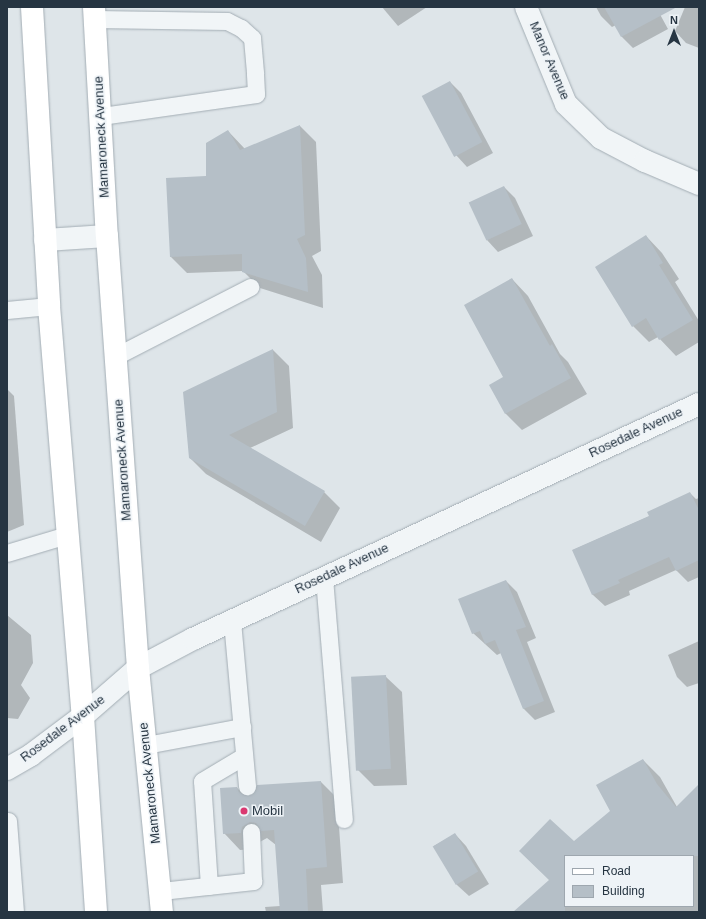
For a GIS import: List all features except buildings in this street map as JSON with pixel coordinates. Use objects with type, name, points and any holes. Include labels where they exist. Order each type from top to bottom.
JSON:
[{"type":"main road","points":[[32,7],[49,306],[83,716],[96,912]]},
{"type":"main road","name":"Mamaroneck Avenue","points":[[95,13],[107,236],[138,668],[162,902]]},
{"type":"street","name":"Manor Avenue","points":[[526,7],[566,104],[601,138],[645,161],[699,184]]},
{"type":"street","points":[[45,240],[107,236]]},
{"type":"street","name":"Rosedale Avenue","points":[[7,769],[31,755],[83,716],[138,668],[232,621],[699,404]]},
{"type":"lane","points":[[95,13],[227,21],[234,24],[252,38],[256,94],[101,116]]},
{"type":"lane","points":[[116,356],[250,287]]},
{"type":"lane","points":[[7,310],[49,306]]},
{"type":"lane","points":[[7,553],[67,535]]},
{"type":"lane","points":[[324,578],[344,819]]},
{"type":"lane","points":[[232,621],[247,786]]},
{"type":"lane","points":[[146,745],[242,727]]},
{"type":"lane","points":[[209,886],[202,782],[244,756]]},
{"type":"lane","points":[[8,821],[14,912]]},
{"type":"lane","points":[[162,902],[209,886],[253,881],[251,832]]},
{"type":"place","name":"Mobil","points":[[244,811]]}]
